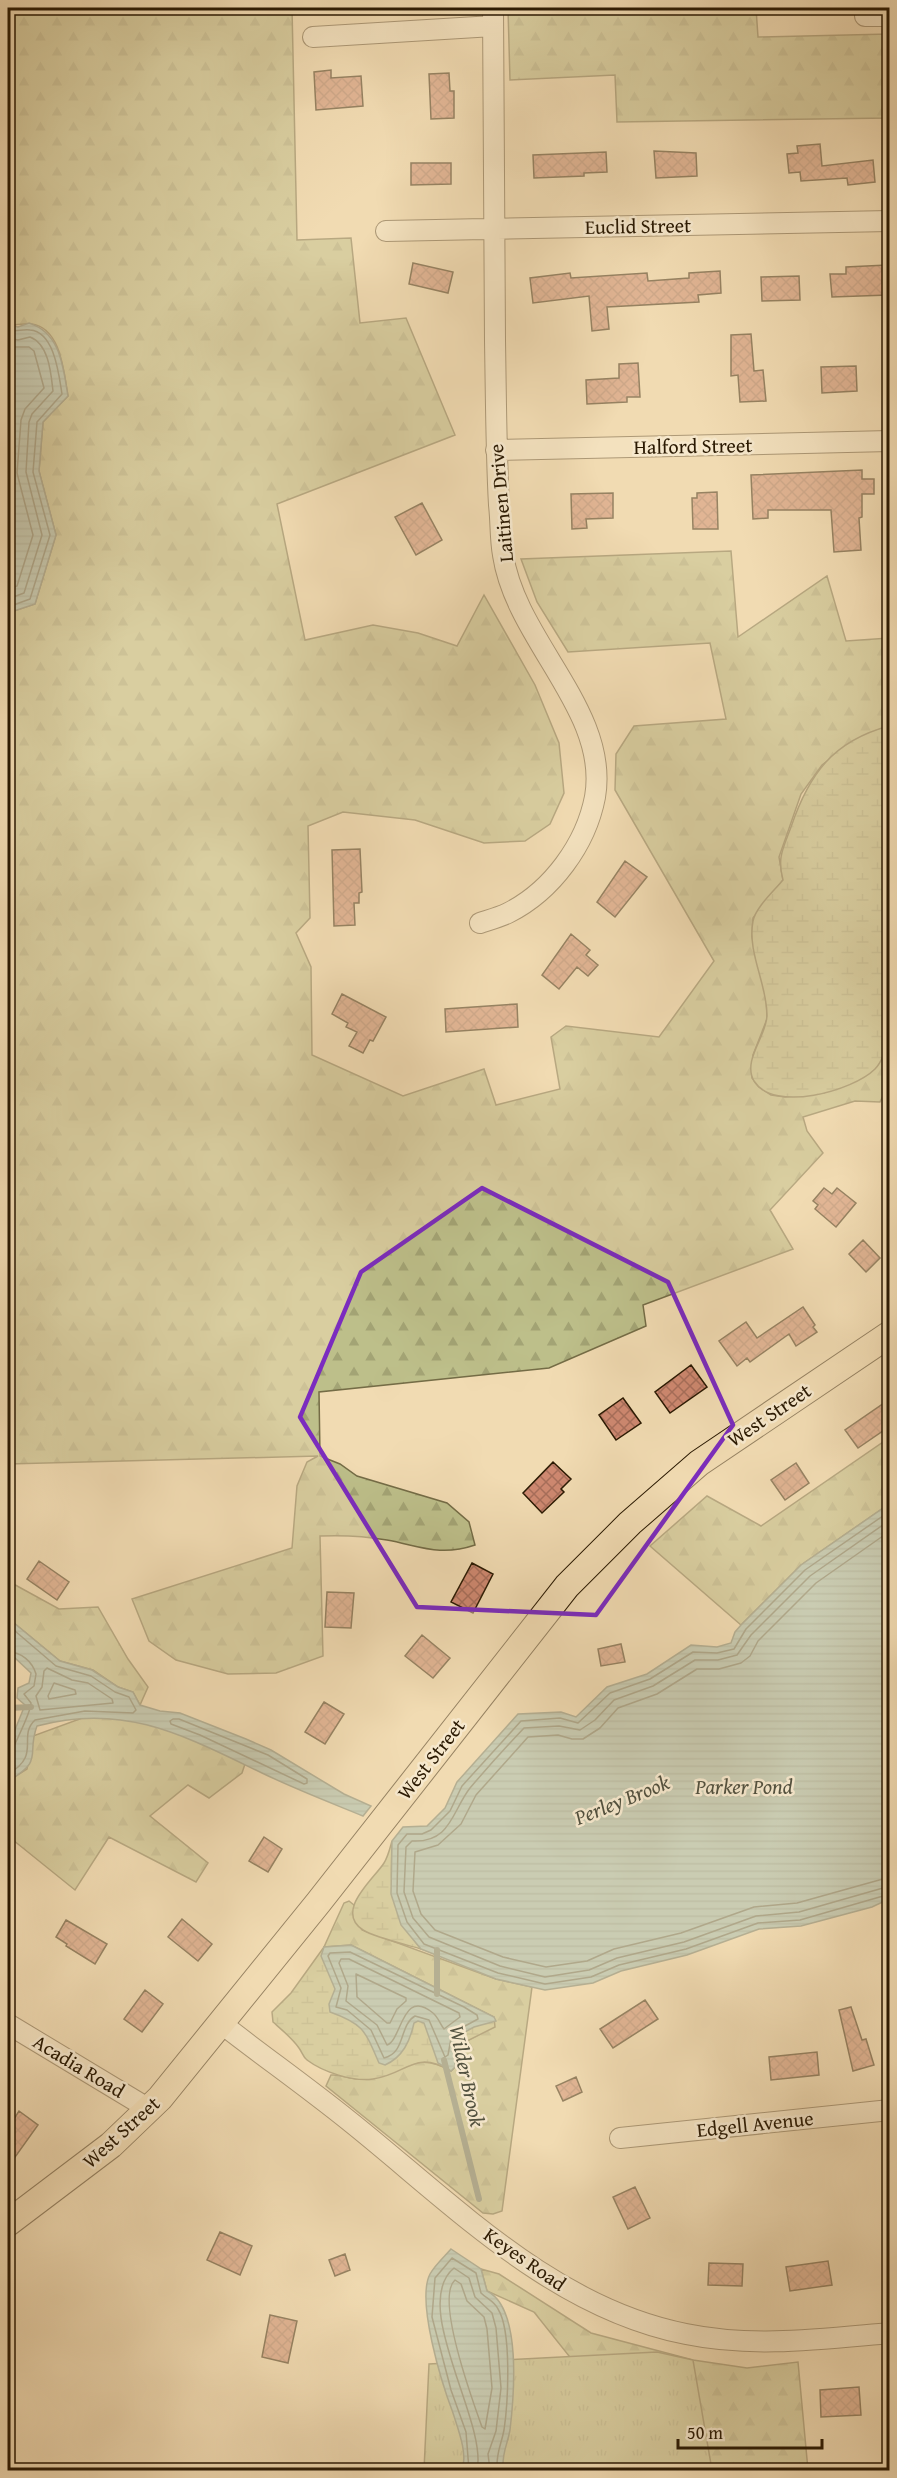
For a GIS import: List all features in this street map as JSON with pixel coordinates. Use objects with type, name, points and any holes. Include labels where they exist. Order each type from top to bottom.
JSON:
[{"type":"main road","name":"West Street","points":[[8,2223],[111,2145],[149,2109],[222,2024],[567,1586],[638,1516],[699,1463],[890,1334]]},
{"type":"street","points":[[865,16],[890,16]]},
{"type":"street","points":[[313,37],[493,17]]},
{"type":"street","name":"Laitinen Drive","points":[[480,923],[508,913],[551,880],[571,856],[587,827],[595,795],[596,762],[590,735],[580,712],[516,602],[503,555],[496,450],[493,17]]},
{"type":"street","name":"Euclid Street","points":[[386,231],[890,221]]},
{"type":"street","name":"Halford Street","points":[[496,450],[890,441]]},
{"type":"street","name":"Acadia Road","points":[[8,2024],[149,2109]]},
{"type":"street","name":"Keyes Road","points":[[222,2024],[348,2120],[441,2198],[507,2248],[570,2290],[607,2309],[665,2329],[740,2341],[796,2342],[890,2333]]},
{"type":"street","name":"Edgell Avenue","points":[[620,2138],[890,2110]]},
{"type":"highlighted area","points":[[482,1188],[668,1282],[733,1425],[596,1615],[417,1607],[300,1417],[361,1272]]},
{"type":"green space","points":[[8,8],[292,8],[297,240],[351,238],[360,323],[406,318],[455,435],[277,504],[305,640],[373,625],[418,633],[457,646],[484,595],[535,685],[559,743],[564,793],[550,824],[525,841],[484,843],[415,820],[343,812],[308,826],[310,918],[296,933],[311,967],[312,1055],[403,1096],[484,1069],[496,1105],[560,1089],[551,1037],[566,1026],[659,1037],[714,961],[615,790],[616,754],[634,726],[726,719],[710,643],[568,652],[537,602],[521,559],[731,551],[738,637],[827,576],[846,641],[889,638],[889,726],[857,739],[822,765],[801,794],[779,857],[783,880],[753,918],[752,937],[766,995],[767,1019],[753,1055],[752,1078],[759,1087],[771,1095],[785,1097],[824,1093],[886,1050],[889,1036],[889,1084],[880,1102],[855,1101],[803,1117],[807,1131],[823,1153],[770,1210],[793,1249],[643,1305],[646,1326],[549,1368],[319,1392],[320,1456],[340,1464],[357,1476],[447,1503],[469,1522],[475,1545],[440,1550],[370,1538],[320,1536],[323,1656],[276,1673],[228,1674],[176,1660],[149,1641],[132,1599],[292,1548],[297,1486],[307,1462],[318,1456],[8,1464],[8,613],[35,604],[56,535],[39,471],[43,422],[68,396],[59,352],[49,333],[31,324],[8,324]]},
{"type":"green space","points":[[756,8],[758,37],[889,34],[889,118],[617,122],[615,75],[510,80],[508,9]]},
{"type":"green space","points":[[889,726],[890,1036],[888,1045],[878,1066],[850,1085],[814,1095],[778,1096],[764,1091],[754,1081],[751,1073],[753,1056],[767,1015],[753,944],[753,921],[761,905],[783,880],[781,859],[783,847],[798,808],[815,776],[838,751],[869,732]]},
{"type":"green space","points":[[889,1438],[889,1504],[801,1565],[741,1625],[650,1546],[707,1496],[761,1526]]},
{"type":"green space","points":[[8,1581],[59,1609],[98,1607],[128,1659],[148,1687],[140,1705],[133,1692],[118,1687],[93,1670],[60,1661],[8,1618]]},
{"type":"green space","points":[[85,1717],[123,1718],[159,1725],[188,1736],[245,1764],[242,1773],[209,1798],[188,1785],[150,1816],[208,1863],[196,1882],[109,1837],[75,1890],[8,1836],[8,1781],[27,1769],[33,1736]]},
{"type":"green space","points":[[392,1841],[391,1873],[397,1910],[410,1935],[421,1949],[368,1933],[355,1922],[354,1905],[385,1861]]},
{"type":"green space","points":[[349,1901],[354,1905],[354,1918],[362,1930],[496,1979],[532,1987],[502,2211],[493,2214],[483,2213],[326,2086],[331,2075],[358,2079],[372,2077],[415,2063],[426,2062],[451,2071],[455,2067],[459,2045],[476,2036],[324,1947],[344,1903]]},
{"type":"green space","points":[[351,1945],[494,2017],[495,2027],[459,2045],[455,2067],[451,2071],[428,2062],[365,2080],[338,2075],[314,2064],[306,2059],[293,2041],[273,2022],[272,2012],[291,1993],[324,1947]]},
{"type":"green space","points":[[481,2269],[499,2274],[591,2333],[693,2360],[747,2368],[798,2362],[808,2470],[660,2470],[534,2312],[487,2291]]},
{"type":"green space","points":[[657,2352],[693,2360],[712,2470],[424,2470],[429,2364]]},
{"type":"water","points":[[29,323],[48,335],[59,352],[68,396],[43,422],[39,471],[56,535],[35,604],[8,613],[8,324],[18,327]]},
{"type":"water","name":"Parker Pond","points":[[889,1504],[889,1899],[872,1907],[801,1926],[759,1929],[687,1955],[621,1971],[593,1983],[545,1990],[496,1979],[421,1949],[401,1925],[391,1894],[392,1841],[403,1827],[427,1826],[445,1808],[457,1782],[518,1714],[561,1712],[576,1717],[607,1687],[647,1674],[691,1645],[717,1647],[731,1643],[735,1632],[741,1625],[801,1565]]},
{"type":"water","points":[[8,1618],[60,1661],[92,1670],[118,1687],[133,1692],[140,1705],[160,1711],[180,1713],[246,1739],[271,1750],[344,1794],[371,1806],[363,1816],[180,1736],[126,1721],[98,1718],[68,1720],[37,1726],[31,1762],[27,1768],[8,1781],[8,1747],[25,1705],[17,1698],[18,1688],[29,1683],[31,1673],[15,1658],[8,1658]]},
{"type":"water","points":[[351,1945],[494,2017],[496,2021],[474,2027],[456,2037],[455,2067],[451,2071],[438,2063],[424,2023],[418,2021],[414,2023],[408,2042],[397,2058],[385,2065],[379,2063],[362,2030],[350,2021],[330,2012],[329,2004],[335,1989],[321,1956],[324,1947]]},
{"type":"water","points":[[451,2249],[481,2269],[487,2291],[498,2300],[506,2315],[511,2333],[513,2396],[503,2470],[462,2470],[464,2457],[462,2442],[432,2343],[426,2303],[427,2287],[430,2274]]},
{"type":"building","points":[[331,70],[331,78],[361,76],[363,106],[316,110],[314,72]]},
{"type":"building","points":[[449,73],[450,91],[454,91],[454,118],[431,119],[429,74]]},
{"type":"building","points":[[820,144],[822,166],[873,160],[875,182],[848,185],[847,178],[801,181],[800,172],[789,173],[787,154],[798,153],[797,146]]},
{"type":"building","points":[[654,151],[696,153],[697,176],[656,178]]},
{"type":"building","points":[[606,152],[607,172],[584,173],[584,176],[534,178],[533,155]]},
{"type":"building","points":[[411,163],[451,163],[451,184],[411,185]]},
{"type":"building","points":[[413,263],[453,272],[448,293],[409,284]]},
{"type":"building","points":[[887,265],[888,295],[832,297],[830,274],[846,274],[846,267]]},
{"type":"building","points":[[720,271],[721,293],[698,295],[699,302],[607,307],[609,329],[592,331],[589,296],[533,303],[530,278],[570,273],[571,278],[647,273],[648,281],[689,278],[689,273]]},
{"type":"building","points":[[799,276],[800,300],[762,301],[761,277]]},
{"type":"building","points":[[751,334],[754,371],[763,370],[766,401],[740,402],[738,375],[731,376],[731,335]]},
{"type":"building","points":[[638,363],[640,397],[627,397],[627,402],[587,404],[586,380],[619,378],[619,364]]},
{"type":"building","points":[[856,366],[857,391],[822,393],[821,367]]},
{"type":"building","points":[[862,470],[862,479],[874,479],[874,494],[862,494],[862,517],[859,518],[861,550],[834,552],[831,510],[768,510],[768,518],[753,519],[751,475]]},
{"type":"building","points":[[717,492],[718,529],[693,529],[692,498],[697,498],[697,493]]},
{"type":"building","points":[[613,493],[613,518],[586,519],[587,528],[572,529],[571,494]]},
{"type":"building","points":[[422,503],[442,540],[416,555],[395,517]]},
{"type":"building","points":[[360,849],[362,892],[359,893],[359,903],[354,903],[355,925],[334,926],[332,850]]},
{"type":"building","points":[[625,861],[647,877],[615,917],[597,902]]},
{"type":"building","points":[[571,934],[590,950],[586,955],[598,965],[588,976],[577,967],[559,989],[542,975]]},
{"type":"building","points":[[342,994],[386,1017],[373,1041],[370,1040],[363,1053],[349,1046],[357,1032],[346,1027],[348,1023],[332,1014]]},
{"type":"building","points":[[517,1004],[518,1027],[446,1032],[445,1009]]},
{"type":"building","points":[[824,1188],[832,1194],[837,1188],[856,1203],[836,1227],[815,1209],[818,1205],[813,1201]]},
{"type":"building","points":[[863,1240],[880,1258],[866,1272],[849,1254]]},
{"type":"building","points":[[803,1307],[817,1332],[796,1346],[789,1334],[750,1362],[747,1358],[737,1366],[719,1341],[746,1322],[757,1338]]},
{"type":"building","points":[[691,1365],[707,1387],[670,1413],[655,1392]]},
{"type":"building","points":[[623,1398],[641,1423],[616,1440],[599,1415]]},
{"type":"building","points":[[890,1399],[890,1426],[858,1448],[845,1430]]},
{"type":"building","points":[[553,1462],[571,1479],[561,1489],[564,1492],[542,1513],[523,1493]]},
{"type":"building","points":[[796,1463],[809,1483],[785,1500],[771,1480]]},
{"type":"building","points":[[39,1561],[69,1582],[57,1600],[27,1579]]},
{"type":"building","points":[[472,1563],[493,1574],[473,1613],[451,1602]]},
{"type":"building","points":[[327,1592],[354,1593],[351,1628],[325,1627]]},
{"type":"building","points":[[422,1635],[450,1658],[433,1678],[405,1656]]},
{"type":"building","points":[[621,1644],[625,1662],[601,1666],[598,1649]]},
{"type":"building","points":[[324,1702],[344,1714],[325,1744],[305,1732]]},
{"type":"building","points":[[264,1837],[282,1849],[268,1872],[249,1861]]},
{"type":"building","points":[[182,1919],[212,1944],[198,1961],[168,1937]]},
{"type":"building","points":[[66,1920],[107,1944],[95,1964],[56,1937]]},
{"type":"building","points":[[145,1990],[163,2004],[142,2032],[124,2019]]},
{"type":"building","points":[[645,2000],[658,2019],[613,2048],[600,2029]]},
{"type":"building","points":[[851,2007],[862,2040],[866,2039],[874,2065],[853,2071],[839,2010]]},
{"type":"building","points":[[817,2052],[819,2075],[771,2080],[769,2057]]},
{"type":"building","points":[[576,2077],[582,2092],[563,2101],[556,2086]]},
{"type":"building","points":[[19,2111],[38,2125],[8,2167],[8,2128]]},
{"type":"building","points":[[635,2187],[650,2218],[628,2229],[613,2197]]},
{"type":"building","points":[[220,2232],[252,2246],[240,2275],[207,2260]]},
{"type":"building","points":[[345,2254],[350,2270],[335,2276],[329,2260]]},
{"type":"building","points":[[828,2261],[832,2285],[790,2291],[786,2267]]},
{"type":"building","points":[[709,2263],[743,2264],[742,2286],[708,2285]]},
{"type":"building","points":[[270,2315],[297,2321],[288,2363],[262,2357]]},
{"type":"building","points":[[859,2387],[861,2415],[821,2417],[820,2390]]},
{"type":"waterway","points":[[8,1708],[31,1707]]},
{"type":"waterway","name":"Wilder Brook","points":[[437,1950],[437,1994]]},
{"type":"waterway","name":"Wilder Brook","points":[[444,2060],[479,2199]]},
{"type":"water label","name":"Perley Brook","points":[[622,1800]]}]
